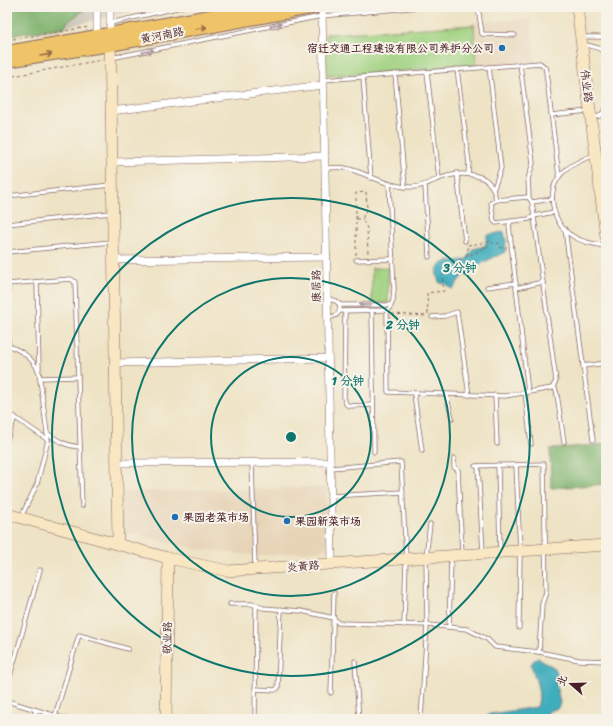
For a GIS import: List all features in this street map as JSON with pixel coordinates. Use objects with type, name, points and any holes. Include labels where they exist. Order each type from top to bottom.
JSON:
[{"type":"main road","name":"黄河南路","points":[[7,52],[261,7]]},
{"type":"main road","name":"黄河南路","points":[[110,34],[319,11]]},
{"type":"main road","name":"黄河南路","points":[[7,61],[97,36]]},
{"type":"street","points":[[97,7],[97,36]]},
{"type":"street","points":[[110,7],[118,544]]},
{"type":"street","name":"康居路","points":[[322,7],[319,11],[325,156],[332,564]]},
{"type":"street","name":"伟业路","points":[[577,7],[581,40],[594,114],[606,237]]},
{"type":"street","points":[[111,111],[323,82]]},
{"type":"street","points":[[112,162],[325,156]]},
{"type":"street","points":[[113,260],[326,257]]},
{"type":"street","points":[[115,363],[328,358]]},
{"type":"street","points":[[117,463],[252,463],[330,465]]},
{"type":"street","name":"炎黄路","points":[[7,514],[168,558],[228,571],[606,545]]},
{"type":"street","name":"敬业路","points":[[166,719],[168,558]]},
{"type":"lane","points":[[110,34],[181,7]]},
{"type":"lane","points":[[110,58],[319,11],[420,7]]},
{"type":"lane","points":[[478,7],[482,34],[515,35]]},
{"type":"lane","points":[[581,40],[606,37]]},
{"type":"lane","points":[[581,40],[606,53]]},
{"type":"lane","points":[[323,82],[396,74],[540,63],[545,68],[559,177]]},
{"type":"lane","points":[[520,64],[533,163],[528,179],[556,381],[554,386],[557,394],[564,442]]},
{"type":"lane","points":[[488,67],[501,168],[494,188],[496,200]]},
{"type":"lane","points":[[457,69],[469,163],[468,174]]},
{"type":"lane","points":[[426,72],[439,179]]},
{"type":"lane","points":[[396,74],[405,187]]},
{"type":"lane","points":[[363,77],[371,178]]},
{"type":"lane","points":[[594,114],[606,110]]},
{"type":"lane","points":[[551,115],[594,114],[606,116]]},
{"type":"lane","points":[[599,160],[576,161],[559,177],[553,190],[552,199],[554,212],[565,229],[579,239],[606,246]]},
{"type":"lane","points":[[325,168],[350,169],[389,184],[405,187],[425,186],[439,179],[457,173],[468,174],[480,176],[494,188]]},
{"type":"lane","points":[[457,173],[465,241]]},
{"type":"lane","points":[[389,184],[394,289],[388,312],[388,392],[495,396],[552,388],[554,386]]},
{"type":"lane","points":[[7,196],[112,185]]},
{"type":"lane","points":[[425,186],[429,257]]},
{"type":"lane","points":[[552,199],[531,200],[528,197],[496,200],[491,203],[494,221],[496,223],[529,219],[534,216],[554,212]]},
{"type":"lane","points":[[7,224],[113,212]]},
{"type":"lane","points":[[511,221],[509,226],[516,283],[531,444]]},
{"type":"lane","points":[[565,229],[593,440]]},
{"type":"lane","points":[[7,252],[113,242]]},
{"type":"lane","points":[[356,260],[393,259]]},
{"type":"lane","points":[[39,372],[35,362],[28,355],[8,345],[7,284],[71,279],[75,282],[82,506]]},
{"type":"lane","points":[[21,518],[37,484],[48,440],[39,372],[36,282]]},
{"type":"lane","points":[[516,288],[543,282]]},
{"type":"lane","points":[[487,287],[516,283]]},
{"type":"lane","points":[[328,299],[336,301],[340,306],[340,311],[336,316],[328,318]]},
{"type":"lane","points":[[340,306],[391,305]]},
{"type":"lane","points":[[340,311],[372,310],[388,312]]},
{"type":"lane","points":[[372,310],[374,452]]},
{"type":"lane","points":[[345,311],[344,398],[346,404],[349,406],[373,405]]},
{"type":"lane","points":[[430,316],[446,316],[457,312],[469,395]]},
{"type":"lane","points":[[583,366],[606,363]]},
{"type":"lane","points":[[40,378],[78,377]]},
{"type":"lane","points":[[414,394],[422,451]]},
{"type":"lane","points":[[446,394],[452,418]]},
{"type":"lane","points":[[495,396],[497,444]]},
{"type":"lane","points":[[7,412],[48,440]]},
{"type":"lane","points":[[7,440],[15,417]]},
{"type":"lane","points":[[47,433],[68,446],[80,447]]},
{"type":"lane","points":[[454,458],[454,468],[458,470],[462,555]]},
{"type":"lane","points":[[330,465],[401,462],[406,559],[404,625]]},
{"type":"lane","points":[[252,463],[255,569]]},
{"type":"lane","points":[[483,553],[477,466],[544,464],[544,549],[546,592],[542,604],[539,652]]},
{"type":"lane","points":[[516,465],[520,551],[519,628]]},
{"type":"lane","points":[[498,466],[500,552]]},
{"type":"lane","points":[[331,496],[403,492]]},
{"type":"lane","points":[[421,719],[427,625],[426,557],[430,524]]},
{"type":"lane","points":[[450,627],[451,556]]},
{"type":"lane","points":[[7,687],[40,570]]},
{"type":"lane","points":[[331,693],[334,594]]},
{"type":"lane","points":[[230,604],[256,605],[301,611],[334,618],[338,623],[427,625],[467,629],[477,633],[495,647],[539,652],[573,659],[606,661]]},
{"type":"lane","points":[[255,719],[256,605]]},
{"type":"lane","points":[[255,689],[275,690],[278,688],[281,609]]},
{"type":"lane","points":[[56,716],[79,635],[128,649]]},
{"type":"lane","points":[[355,661],[358,719]]},
{"type":"lane","points":[[7,701],[66,719]]},
{"type":"lane","points":[[34,719],[36,710]]},
{"type":"path","points":[[7,40],[97,36]]},
{"type":"path","points":[[7,76],[110,58]]},
{"type":"path","points":[[356,260],[356,193],[366,192],[367,209],[363,219],[367,228],[368,260]]},
{"type":"path","points":[[355,219],[363,219]]},
{"type":"path","points":[[388,312],[430,316],[427,293],[444,291],[442,276],[451,262],[467,257],[488,247],[489,240],[494,244],[499,243],[501,248],[511,246]]},
{"type":"path","points":[[465,241],[468,245],[467,257]]},
{"type":"path","points":[[468,245],[482,243],[485,248]]},
{"type":"shaded area","points":[[7,7],[149,7],[65,27],[7,36]]},
{"type":"shaded area","points":[[531,19],[535,61],[476,66],[473,22]]},
{"type":"shaded area","points":[[326,487],[328,550],[260,556],[195,549],[120,531],[119,492]]},
{"type":"green space","points":[[7,7],[84,7],[83,11],[67,22],[65,27],[7,36]]},
{"type":"green space","points":[[474,25],[476,66],[327,76],[326,34]]},
{"type":"green space","points":[[372,268],[388,268],[388,303],[372,303]]},
{"type":"green space","points":[[606,444],[606,484],[551,488],[550,449]]},
{"type":"water","points":[[504,232],[506,241],[505,252],[482,263],[469,274],[462,276],[453,289],[446,283],[442,284],[439,282],[437,273],[438,268],[441,265],[448,262],[466,260],[473,249],[485,246],[487,235]]},
{"type":"water","points":[[538,658],[555,668],[557,673],[556,683],[560,703],[558,708],[549,711],[543,719],[483,719],[487,715],[491,714],[537,707],[539,696],[531,665],[533,661]]},
{"type":"place","name":"宿迁交通工程建设有限公司养护分公司","points":[[502,48]]},
{"type":"place","name":"果园老菜市场","points":[[175,517]]},
{"type":"place","name":"果园新菜市场","points":[[287,521]]}]
